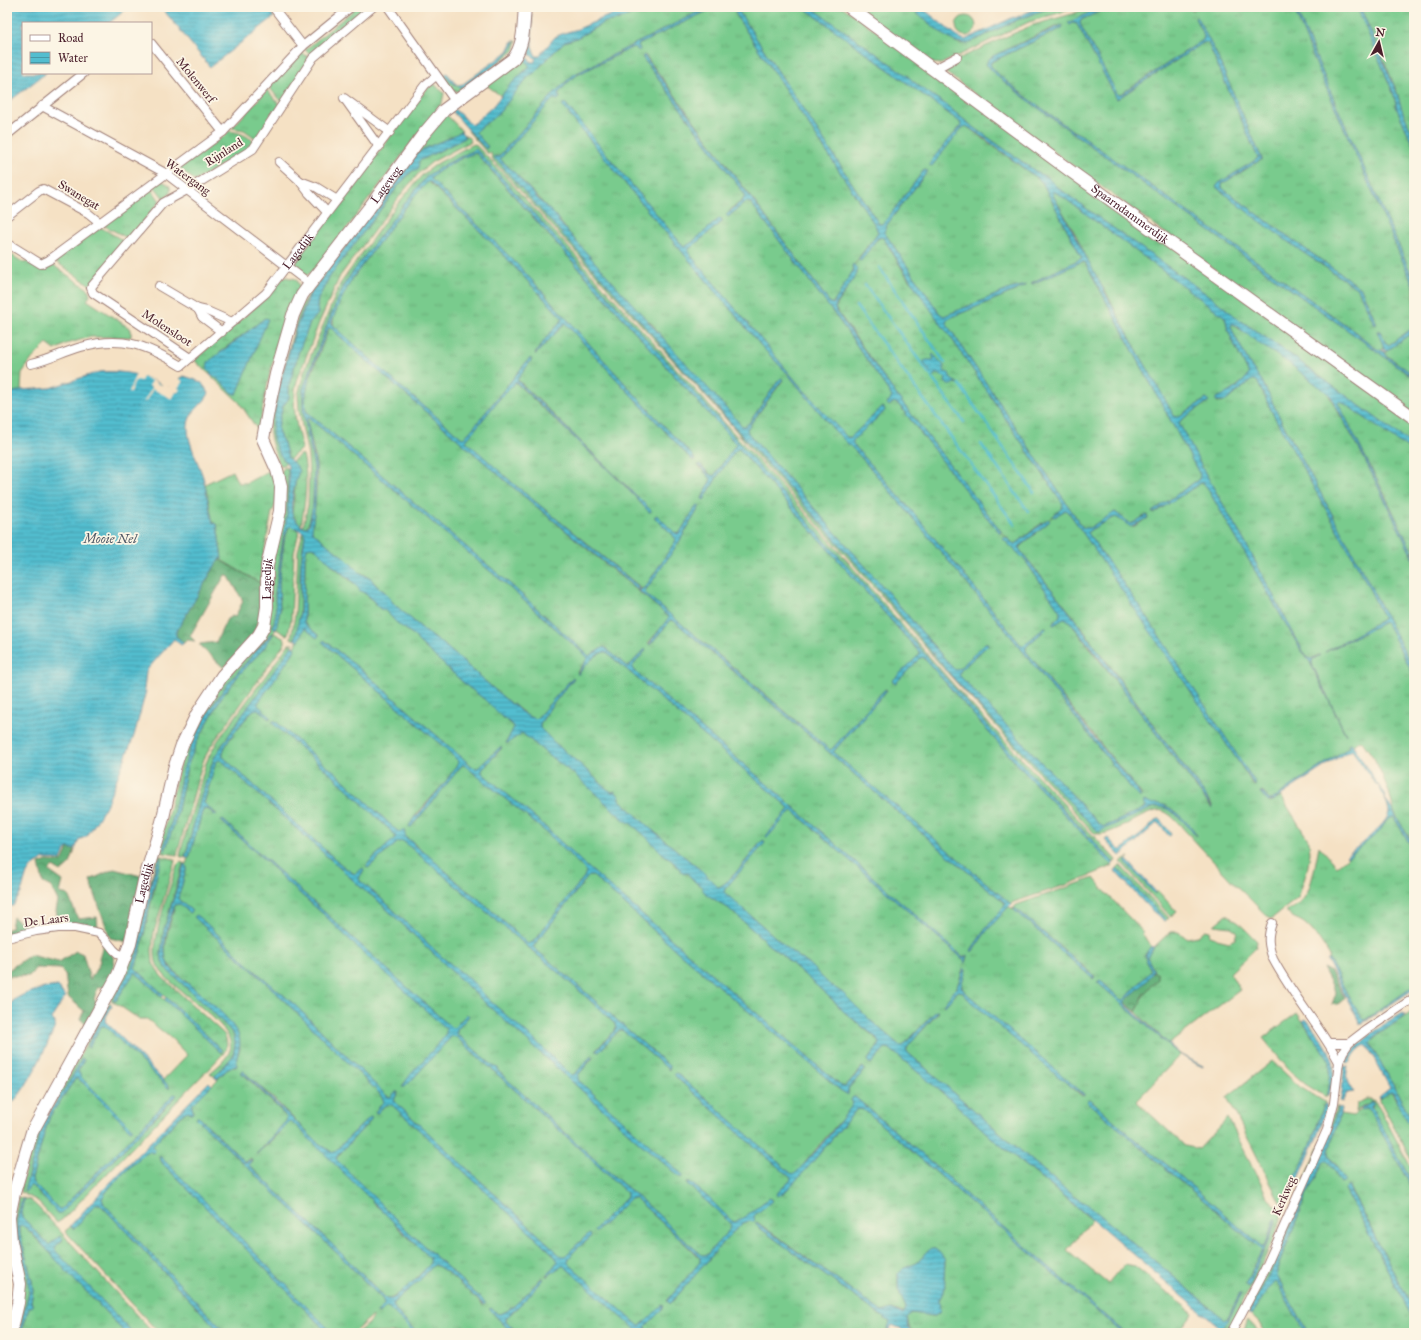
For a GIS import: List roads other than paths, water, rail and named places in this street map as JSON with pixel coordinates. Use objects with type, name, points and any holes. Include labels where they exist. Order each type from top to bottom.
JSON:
[{"type":"street","points":[[273,7],[303,46]]},
{"type":"street","name":"Rijnland","points":[[7,243],[41,264],[48,260],[223,132],[303,46],[351,7]]},
{"type":"street","name":"Rijnland","points":[[91,288],[163,203],[187,190],[253,149],[313,58],[374,7]]},
{"type":"street","points":[[388,7],[455,102]]},
{"type":"street","name":"Lageweg","points":[[263,438],[273,388],[293,315],[302,295],[422,136],[444,110],[513,59],[518,53],[522,41],[525,7]]},
{"type":"street","name":"Spaarndammerdijk","points":[[849,7],[1088,184],[1414,418]]},
{"type":"street","name":"Molenwerf","points":[[152,44],[223,132]]},
{"type":"street","points":[[933,70],[957,57]]},
{"type":"street","points":[[7,135],[83,74]]},
{"type":"street","name":"Lagedijk","points":[[190,358],[266,293],[425,85],[436,76]]},
{"type":"street","points":[[379,147],[344,98],[390,132]]},
{"type":"street","name":"Watergang","points":[[42,106],[165,173],[310,284]]},
{"type":"street","points":[[279,162],[299,180],[327,212]]},
{"type":"street","points":[[299,180],[316,187],[337,200]]},
{"type":"street","name":"Swanegat","points":[[7,216],[39,191],[44,189],[88,213],[99,222]]},
{"type":"street","points":[[160,286],[198,309],[207,310],[232,322]]},
{"type":"street","name":"Molensloot","points":[[31,364],[82,347],[114,341],[130,343],[153,351],[181,366],[190,358],[93,293],[91,288]]},
{"type":"street","points":[[198,309],[202,316],[222,332]]},
{"type":"street","name":"Lagedijk","points":[[11,1333],[18,1303],[20,1284],[11,1241],[9,1217],[14,1193],[32,1132],[118,975],[130,944],[144,881],[162,822],[174,769],[182,745],[197,714],[222,676],[259,635],[264,626],[267,607],[267,566],[280,512],[281,486],[277,470],[263,438]]},
{"type":"street","points":[[1272,922],[1268,936],[1270,952],[1273,959],[1312,1020],[1330,1043],[1339,1062]]},
{"type":"street","name":"De Laars","points":[[7,938],[36,931],[75,928],[99,933],[114,950],[124,958]]},
{"type":"street","name":"Kerkweg","points":[[1231,1333],[1264,1271],[1326,1130],[1334,1103],[1339,1062],[1343,1052],[1349,1043],[1366,1030],[1414,998]]},
{"type":"street","points":[[1330,1043],[1349,1043]]},
{"type":"water","points":[[7,7],[129,7],[110,22],[22,22],[22,74],[45,74],[7,103]]},
{"type":"water","points":[[161,7],[266,7],[274,17],[210,67]]},
{"type":"water","points":[[629,7],[646,7],[619,20],[605,22],[577,38],[564,42],[536,72],[529,76],[498,114],[476,131],[488,147],[486,149],[452,111],[454,109],[472,125],[492,107],[510,85],[529,67],[523,55],[525,54],[531,62],[534,62],[536,59],[530,55],[529,49],[531,15],[532,47],[536,56],[539,56],[555,37],[578,29]]},
{"type":"water","points":[[708,7],[715,7],[638,45],[640,49],[639,51],[634,47],[631,48],[577,75],[567,83],[558,94],[560,98],[558,100],[553,99],[500,159],[556,216],[560,223],[742,426],[749,423],[778,381],[781,378],[783,379],[747,429],[748,433],[955,670],[960,668],[985,643],[988,643],[988,645],[961,670],[959,674],[960,676],[1099,824],[1104,827],[1145,808],[1143,802],[1145,801],[1163,805],[1172,809],[1187,823],[1197,836],[1171,811],[1159,807],[1152,808],[1098,832],[955,680],[833,537],[502,165],[494,158],[494,156],[497,157],[500,155],[556,91],[573,75]]},
{"type":"water","points":[[803,7],[811,7],[906,75],[968,123],[1038,173],[1047,177],[1056,186],[1099,218],[1291,355],[1414,446],[1414,453],[1341,401],[1338,402],[1414,555],[1414,560],[1362,454],[1330,395],[1286,361],[1232,324],[1231,326],[1235,336],[1251,366],[1262,381],[1282,422],[1364,573],[1414,670],[1414,676],[1385,622],[1325,652],[1383,619],[1383,617],[1364,578],[1274,416],[1257,381],[1252,380],[1226,401],[1216,401],[1216,398],[1234,389],[1243,382],[1249,374],[1232,340],[1225,317],[1053,191],[1053,195],[1111,304],[1174,416],[1177,417],[1181,415],[1206,399],[1209,401],[1181,420],[1179,423],[1304,653],[1311,659],[1320,655],[1312,660],[1312,664],[1346,735],[1310,662],[1302,652],[1206,486],[1201,483],[1154,513],[1152,512],[1199,479],[1200,475],[1085,262],[1081,262],[1032,284],[1031,283],[1082,258],[1042,182],[966,126],[962,128],[932,166],[929,165],[933,158],[961,126],[960,122]]},
{"type":"water","points":[[909,7],[921,7],[960,38],[965,40],[1039,7],[1051,7],[1017,20],[967,44],[955,42],[945,36]]},
{"type":"water","points":[[1101,7],[1109,7],[1081,20],[1080,24],[1118,95],[1203,40],[1204,36],[1195,18],[1197,17],[1215,51],[1262,159],[1222,184],[1222,188],[1361,288],[1377,324],[1375,325],[1358,289],[1298,249],[1216,187],[1219,183],[1258,158],[1208,43],[1205,42],[1200,45],[1117,99],[1077,24],[1073,23],[1070,25],[1068,23]]},
{"type":"water","points":[[1293,7],[1295,7],[1335,102],[1413,278],[1414,287],[1319,71]]},
{"type":"water","points":[[1357,7],[1360,7],[1398,95],[1412,134],[1414,147],[1397,109],[1394,95]]},
{"type":"water","points":[[735,9],[739,12],[879,224],[883,224],[924,170],[928,171],[887,225],[884,232],[940,314],[944,316],[1010,289],[1026,285],[952,317],[947,320],[946,323],[1083,528],[1089,528],[1115,512],[1131,524],[1147,515],[1148,518],[1131,527],[1116,517],[1090,530],[1088,533],[1147,617],[1255,782],[1255,786],[1068,511],[1065,510],[1055,517],[1053,516],[1062,508],[1063,504],[884,239],[881,237],[877,239],[861,261],[858,260],[878,232],[875,225],[739,20],[734,10]]},
{"type":"water","points":[[1062,25],[1063,27],[1060,29],[991,62],[990,65],[1000,76],[1025,96],[1073,131],[1083,136],[1377,349],[1386,352],[1385,354],[1387,356],[1414,375],[1414,378],[1034,105],[998,77],[986,64],[993,56]]},
{"type":"water","points":[[513,41],[515,41],[513,47],[501,60],[463,88],[455,85],[444,75],[447,73],[457,85],[463,84],[508,51]]},
{"type":"water","points":[[644,55],[830,303],[833,304],[853,271],[852,265],[853,264],[855,266],[857,274],[836,305],[836,311],[898,397],[1001,531],[1000,533],[899,405],[894,402],[889,406],[887,404],[892,397],[887,389],[844,327],[751,203],[746,202],[728,217],[726,215],[743,200],[745,195],[642,57]]},
{"type":"water","points":[[565,103],[684,247],[691,243],[720,218],[722,220],[722,222],[689,249],[688,252],[801,387],[848,438],[851,437],[882,407],[884,408],[885,411],[853,440],[853,444],[918,518],[1021,645],[1024,645],[1045,627],[1047,628],[1026,647],[1026,651],[1092,735],[1137,789],[1141,797],[1139,797],[1131,788],[1021,649],[922,529],[860,456],[835,431],[786,372],[763,348],[651,215],[575,122],[562,105]]},
{"type":"water","points":[[461,131],[465,138],[419,161],[418,169],[412,171],[399,185],[329,278],[318,299],[318,314],[310,323],[299,351],[289,385],[289,398],[283,406],[278,430],[284,443],[288,458],[297,466],[299,472],[292,501],[292,512],[294,517],[301,526],[307,527],[309,525],[313,504],[314,468],[303,410],[303,389],[328,322],[345,283],[408,199],[428,175],[476,149],[730,432],[1017,759],[1114,863],[1112,865],[1107,860],[1013,760],[923,657],[920,658],[895,684],[892,681],[920,653],[739,449],[736,450],[717,477],[704,500],[702,499],[711,479],[698,465],[700,464],[709,474],[714,476],[736,444],[476,153],[466,156],[451,164],[438,172],[431,179],[517,264],[670,433],[693,456],[695,460],[692,460],[565,323],[535,354],[562,318],[496,247],[429,181],[414,196],[352,279],[339,304],[332,324],[400,386],[462,438],[464,438],[472,429],[531,358],[531,361],[517,380],[651,510],[651,512],[649,512],[624,485],[516,382],[501,397],[466,441],[515,485],[637,585],[639,589],[638,590],[514,488],[360,355],[331,328],[327,331],[309,381],[305,401],[306,411],[509,583],[589,656],[604,647],[627,666],[629,666],[645,649],[646,650],[632,667],[633,670],[781,796],[962,956],[965,957],[968,955],[966,963],[793,811],[791,811],[767,838],[766,836],[789,809],[788,807],[606,652],[603,652],[595,657],[579,674],[577,674],[588,658],[584,654],[510,588],[309,418],[307,421],[316,467],[315,506],[312,531],[345,558],[359,572],[370,577],[394,604],[432,637],[442,643],[511,704],[514,704],[526,715],[535,719],[537,718],[573,677],[574,678],[550,708],[540,724],[540,728],[607,789],[612,792],[615,791],[620,797],[620,800],[651,829],[703,872],[718,887],[723,885],[735,874],[763,840],[765,843],[724,892],[792,952],[810,965],[830,985],[843,993],[870,1020],[900,1046],[903,1046],[936,1011],[939,1011],[909,1045],[906,1050],[907,1052],[1074,1197],[1087,1204],[1224,1319],[1228,1317],[1240,1294],[1242,1294],[1223,1329],[1221,1329],[1103,1228],[993,1139],[951,1100],[890,1049],[885,1048],[871,1064],[869,1063],[867,1061],[880,1044],[878,1039],[843,1011],[835,1002],[780,953],[767,944],[728,908],[706,894],[702,889],[703,887],[695,882],[687,873],[684,874],[681,872],[670,859],[643,834],[624,820],[575,775],[522,733],[506,743],[514,727],[513,725],[467,686],[411,633],[380,609],[369,596],[359,590],[351,580],[331,564],[315,548],[311,547],[307,548],[305,557],[304,622],[319,636],[317,638],[304,628],[299,641],[295,640],[300,613],[301,562],[305,535],[303,532],[291,526],[288,528],[284,541],[279,583],[280,611],[276,629],[273,627],[276,613],[275,594],[287,513],[289,478],[288,466],[278,452],[272,433],[280,384],[296,328],[310,294],[415,155],[420,151]]},
{"type":"water","points":[[265,318],[268,319],[237,394],[234,394],[213,375],[211,376],[211,372],[207,369],[208,362]]},
{"type":"water","points":[[1414,327],[1414,331],[1387,351],[1383,349],[1383,345],[1377,331],[1380,331],[1385,342],[1389,345]]},
{"type":"water","points":[[933,354],[944,366],[945,372],[949,373],[951,379],[959,384],[955,383],[948,385],[945,382],[946,378],[938,374],[935,374],[932,378],[929,375],[930,372],[923,362],[934,359]]},
{"type":"water","name":"Mooie Nel","points":[[99,372],[134,374],[159,383],[167,388],[184,376],[200,383],[201,382],[209,393],[191,416],[189,420],[188,433],[203,477],[213,523],[217,524],[222,559],[219,559],[176,632],[176,636],[184,643],[181,645],[174,639],[146,671],[144,690],[146,691],[134,736],[106,806],[87,836],[79,840],[75,850],[68,848],[65,850],[61,860],[44,859],[33,866],[27,873],[21,893],[13,906],[7,906],[7,394],[21,390],[50,388]]},
{"type":"water","points":[[697,505],[700,506],[679,542],[645,590],[645,593],[830,750],[884,690],[887,690],[834,751],[834,753],[1011,904],[986,932],[972,952],[971,950],[984,931],[1005,905],[1004,902],[674,621],[671,620],[650,645],[649,644],[669,617],[639,591],[648,583],[676,540],[672,534],[654,517],[657,515],[675,533],[679,534]]},
{"type":"water","points":[[1048,519],[1050,521],[1020,546],[1020,550],[1073,617],[1206,796],[1213,809],[1089,645],[1069,621],[1065,618],[1054,625],[1052,624],[1060,616],[1060,611],[1024,559],[1003,539],[1005,537],[1016,544]]},
{"type":"water","points":[[271,634],[273,634],[264,648],[239,675],[221,698],[197,742],[187,767],[176,819],[165,851],[163,849],[172,820],[183,769],[192,743],[211,708],[226,686]]},
{"type":"water","points":[[324,640],[365,673],[474,768],[478,768],[500,747],[502,747],[482,770],[482,773],[539,821],[583,863],[841,1086],[845,1087],[863,1067],[865,1070],[848,1089],[848,1095],[840,1090],[679,953],[593,876],[589,876],[586,879],[533,947],[670,1067],[669,1070],[622,1030],[618,1031],[599,1052],[596,1051],[615,1030],[615,1024],[582,993],[403,841],[398,842],[368,868],[366,867],[369,862],[395,838],[395,835],[345,787],[272,723],[274,720],[326,766],[334,771],[395,829],[399,832],[404,830],[406,838],[413,842],[414,845],[428,855],[465,889],[480,900],[528,944],[533,942],[584,877],[586,872],[547,833],[464,765],[462,765],[410,828],[409,826],[415,816],[417,816],[447,780],[459,762],[446,749],[322,642]]},
{"type":"water","points":[[292,646],[296,647],[293,653],[258,703],[258,705],[271,717],[269,719],[258,709],[253,710],[229,740],[225,747],[223,757],[346,869],[349,869],[355,874],[363,868],[364,871],[359,880],[385,902],[442,957],[472,981],[489,1000],[571,1075],[575,1074],[591,1056],[593,1057],[579,1074],[578,1080],[683,1175],[681,1178],[632,1136],[483,1001],[375,898],[365,891],[222,761],[219,760],[216,762],[204,803],[217,815],[216,816],[207,808],[203,809],[189,858],[185,858],[202,793],[214,758],[238,721]]},
{"type":"water","points":[[1350,742],[1375,781],[1384,792],[1385,798],[1414,846],[1414,851],[1394,817],[1392,817],[1387,820],[1379,832],[1351,855],[1346,856],[1364,842],[1383,823],[1389,812],[1379,786],[1376,785],[1352,750],[1334,760],[1273,801],[1268,802],[1260,792],[1261,791],[1269,800],[1271,800],[1348,748]]},
{"type":"water","points":[[222,819],[452,1028],[454,1028],[467,1014],[469,1016],[457,1030],[457,1034],[493,1066],[498,1068],[498,1071],[594,1159],[660,1216],[702,1255],[707,1255],[730,1229],[731,1225],[687,1184],[688,1182],[690,1182],[709,1198],[732,1221],[735,1222],[746,1216],[769,1198],[772,1201],[755,1215],[755,1220],[753,1222],[749,1221],[743,1223],[730,1235],[670,1304],[667,1301],[700,1262],[700,1257],[635,1198],[630,1199],[595,1232],[594,1230],[627,1197],[627,1193],[456,1037],[452,1036],[410,1082],[405,1087],[402,1087],[410,1075],[446,1035],[446,1029],[322,913],[281,877],[278,872],[221,821]]},
{"type":"water","points":[[1157,819],[1159,819],[1171,835],[1169,836],[1157,823],[1120,856],[1105,840],[1108,838],[1118,849],[1121,850],[1144,832]]},
{"type":"water","points":[[160,857],[161,861],[153,889],[141,949],[135,968],[164,995],[162,997],[135,972],[116,1001],[113,1000],[129,972],[137,953],[149,890]]},
{"type":"water","points":[[1127,860],[1156,892],[1155,894],[1125,862]]},
{"type":"water","points":[[184,864],[187,867],[178,899],[192,911],[189,913],[180,904],[175,905],[167,932],[165,946],[166,959],[173,971],[204,996],[229,1020],[240,1038],[240,1047],[236,1063],[237,1066],[230,1067],[217,1079],[215,1076],[233,1056],[235,1044],[234,1035],[212,1011],[168,971],[162,961],[161,953],[164,929]]},
{"type":"water","points":[[1117,868],[1166,920],[1164,921],[1149,908],[1115,871]]},
{"type":"water","points":[[1014,909],[1016,909],[1095,977],[1093,979]]},
{"type":"water","points":[[196,915],[253,969],[295,1005],[387,1096],[391,1097],[395,1092],[398,1092],[394,1100],[397,1104],[558,1254],[565,1256],[587,1235],[591,1235],[590,1238],[574,1252],[568,1263],[639,1326],[662,1305],[664,1306],[662,1310],[645,1327],[647,1333],[640,1333],[564,1266],[561,1266],[546,1276],[558,1261],[553,1254],[392,1105],[386,1105],[378,1113],[376,1113],[375,1112],[384,1101],[379,1093],[262,979],[197,920],[194,917]]},
{"type":"water","points":[[1151,946],[1154,947],[1147,957],[1154,971],[1145,983],[1125,1001],[1125,1004],[1181,1055],[1097,982],[1100,980],[1120,999],[1124,1000],[1151,970],[1146,962],[1145,955]]},
{"type":"water","points":[[1329,959],[1350,999],[1365,1020],[1414,986],[1414,989],[1363,1024],[1360,1024],[1359,1019],[1351,1007],[1327,960]]},
{"type":"water","points":[[964,968],[966,970],[961,986],[964,991],[1084,1094],[1084,1096],[1056,1075],[971,1002],[961,991],[958,991],[945,1006],[943,1005],[957,987]]},
{"type":"water","points":[[58,986],[65,997],[51,1019],[55,1022],[55,1027],[28,1082],[21,1093],[7,1107],[7,1011],[12,1002],[27,993]]},
{"type":"water","points":[[166,997],[222,1051],[220,1052],[165,1000]]},
{"type":"water","points":[[110,1004],[112,1006],[105,1021],[169,1086],[169,1089],[105,1026],[101,1026],[89,1048],[87,1047]]},
{"type":"water","points":[[1403,1013],[1405,1016],[1376,1036],[1370,1043],[1414,1123],[1414,1131],[1403,1114],[1393,1092],[1390,1092],[1380,1099],[1379,1097],[1390,1088],[1367,1045],[1359,1049],[1350,1063],[1346,1062],[1364,1040],[1379,1028]]},
{"type":"water","points":[[1306,1019],[1318,1033],[1332,1056],[1334,1069],[1332,1088],[1329,1095],[1327,1095],[1330,1061],[1303,1021]]},
{"type":"water","points":[[1182,1055],[1203,1066],[1203,1067],[1192,1062]]},
{"type":"water","points":[[82,1058],[84,1060],[78,1071],[81,1077],[133,1129],[130,1130],[83,1083],[78,1079],[75,1079],[50,1116],[32,1179],[33,1183],[59,1209],[61,1209],[174,1094],[177,1095],[59,1214],[31,1185],[25,1192],[24,1191],[40,1133],[47,1116],[71,1079]]},
{"type":"water","points":[[1344,1066],[1348,1067],[1347,1081],[1354,1092],[1347,1093],[1342,1102],[1340,1101]]},
{"type":"water","points":[[242,1070],[317,1142],[333,1153],[370,1117],[372,1117],[336,1159],[409,1232],[486,1303],[484,1305],[447,1272],[434,1265],[419,1281],[393,1303],[399,1315],[417,1333],[414,1333],[388,1307],[386,1307],[379,1314],[377,1313],[384,1305],[383,1300],[341,1257],[196,1118],[198,1116],[244,1161],[246,1162],[252,1159],[249,1165],[337,1249],[386,1299],[392,1299],[395,1297],[417,1278],[430,1264],[430,1258],[291,1121],[256,1154],[287,1118],[281,1112],[282,1111],[245,1075],[243,1075],[241,1072]]},
{"type":"water","points":[[676,1073],[793,1175],[805,1164],[835,1128],[850,1108],[853,1103],[851,1100],[855,1097],[1125,1333],[1122,1333],[863,1109],[857,1109],[805,1171],[784,1193],[777,1196],[776,1194],[790,1181],[790,1177],[677,1078],[674,1074]]},
{"type":"water","points":[[209,1082],[212,1085],[192,1105],[193,1113],[191,1114],[188,1111],[184,1113],[153,1145],[155,1151],[153,1153],[149,1151],[144,1154],[115,1182],[102,1199],[104,1204],[226,1333],[221,1333],[100,1204],[96,1204],[74,1229],[70,1226],[102,1191]]},
{"type":"water","points":[[1090,1099],[1133,1138],[1171,1168],[1261,1246],[1264,1246],[1275,1219],[1277,1219],[1248,1287],[1245,1285],[1262,1250],[1098,1111],[1088,1102]]},
{"type":"water","points":[[1372,1102],[1374,1104],[1371,1106],[1414,1185],[1414,1191],[1369,1110],[1367,1108],[1362,1110],[1361,1108]]},
{"type":"water","points":[[1326,1104],[1324,1115],[1314,1143],[1298,1180],[1284,1207],[1282,1206],[1309,1149],[1324,1105]]},
{"type":"water","points":[[1338,1108],[1341,1109],[1329,1151],[1329,1156],[1346,1181],[1341,1183],[1329,1163],[1324,1161],[1301,1207],[1277,1269],[1277,1276],[1308,1333],[1305,1333],[1278,1284],[1275,1282],[1251,1315],[1248,1313],[1271,1272],[1329,1137]]},
{"type":"water","points":[[160,1156],[281,1280],[287,1284],[292,1292],[333,1333],[328,1333],[163,1164],[159,1157]]},
{"type":"water","points":[[1348,1186],[1414,1310],[1414,1320],[1345,1189]]},
{"type":"water","points":[[22,1199],[24,1199],[21,1213],[22,1217],[49,1245],[60,1236],[63,1239],[56,1246],[55,1250],[133,1333],[125,1333],[31,1232],[22,1225],[20,1226],[20,1234],[32,1281],[33,1291],[31,1302],[33,1306],[29,1308],[22,1330],[24,1333],[18,1333],[29,1293],[28,1278],[16,1231]]},
{"type":"water","points":[[756,1222],[882,1312],[891,1309],[902,1314],[904,1313],[906,1308],[898,1289],[898,1273],[902,1269],[917,1263],[930,1249],[935,1249],[945,1260],[944,1279],[946,1286],[939,1300],[940,1312],[935,1316],[911,1313],[907,1318],[909,1329],[914,1333],[905,1333],[900,1328],[892,1325],[890,1329],[891,1333],[889,1333],[888,1327],[890,1322],[758,1227],[755,1224]]},
{"type":"water","points":[[542,1278],[544,1279],[506,1318],[506,1322],[518,1333],[512,1333],[489,1309],[491,1308],[498,1314],[509,1310]]},
{"type":"waterway","points":[[879,267],[945,363]]},
{"type":"waterway","points":[[865,285],[929,374]]},
{"type":"waterway","points":[[856,306],[1015,525]]},
{"type":"waterway","points":[[932,378],[964,422]]},
{"type":"waterway","points":[[959,384],[1034,492]]},
{"type":"waterway","points":[[981,444],[1028,511]]}]
